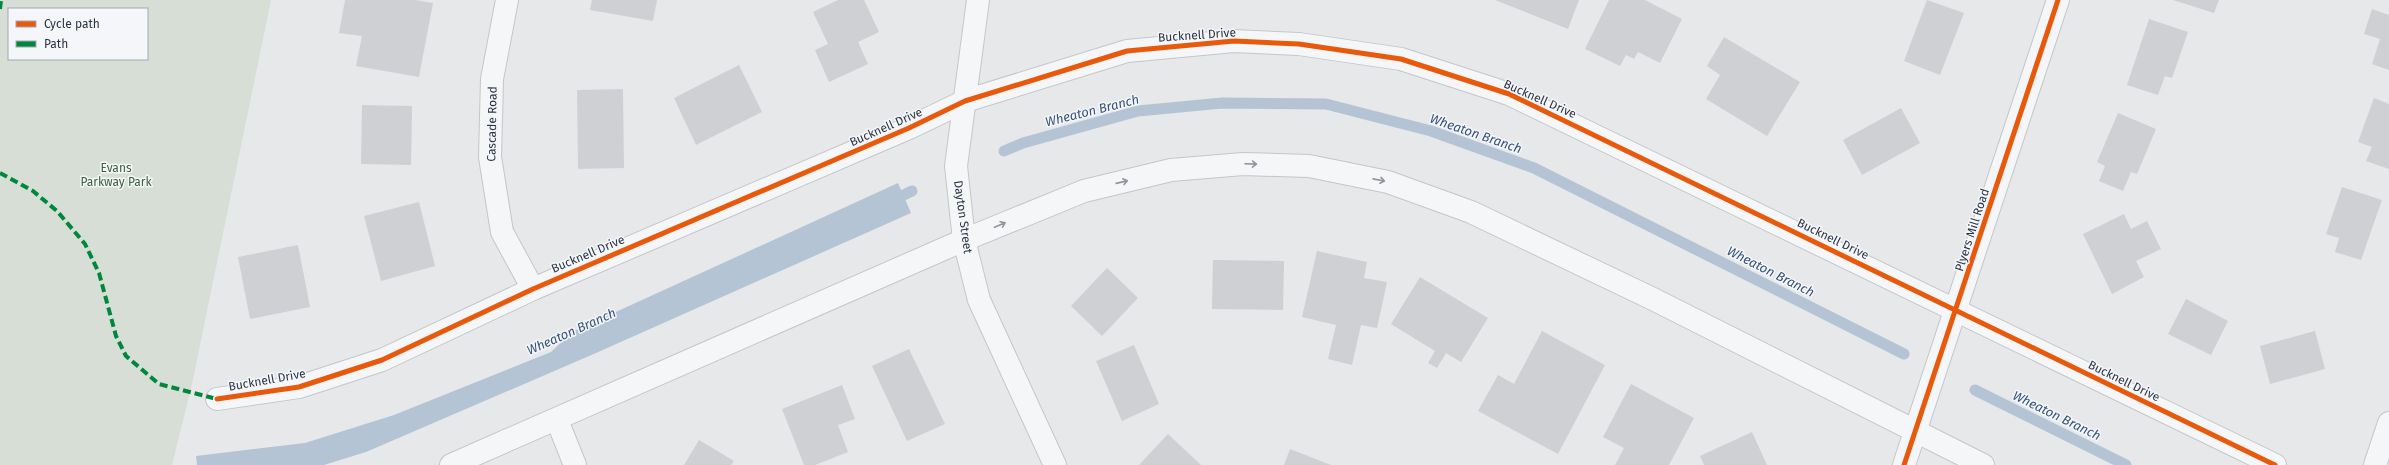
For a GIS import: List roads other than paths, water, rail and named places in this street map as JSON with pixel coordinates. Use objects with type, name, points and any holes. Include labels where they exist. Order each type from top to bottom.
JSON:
[{"type":"street","name":"Cascade Road","points":[[507,0],[492,79],[490,157],[502,232],[533,289]]},
{"type":"street","name":"Dayton Street","points":[[978,0],[956,166],[964,240],[979,300],[1055,465]]},
{"type":"street","name":"Plyers Mill Road","points":[[1904,465],[2058,0]]},
{"type":"street","name":"Bucknell Drive","points":[[217,399],[298,387],[382,360],[533,289],[909,128],[965,102],[1127,51],[1234,41],[1299,44],[1401,59],[1509,94],[2275,465]]},
{"type":"street","points":[[452,465],[964,240],[1084,191],[1171,170],[1243,164],[1309,166],[1388,182],[1471,212],[1651,298],[1983,465]]},
{"type":"street","points":[[557,420],[575,465]]},
{"type":"street","points":[[2375,465],[2389,423]]},
{"type":"water","points":[[898,183],[911,213],[596,353],[366,452],[324,465],[197,465],[196,456],[305,443],[394,415],[551,352],[572,332]]},
{"type":"waterway","name":"Wheaton Branch","points":[[1004,151],[1023,143],[1138,111],[1222,103],[1326,104],[1431,131],[1534,168],[1904,354]]},
{"type":"waterway","name":"Wheaton Branch","points":[[891,201],[912,191]]},
{"type":"waterway","name":"Wheaton Branch","points":[[1975,390],[2126,465]]},
{"type":"park label","name":"Evans Parkway Park","points":[[116,175]]}]
